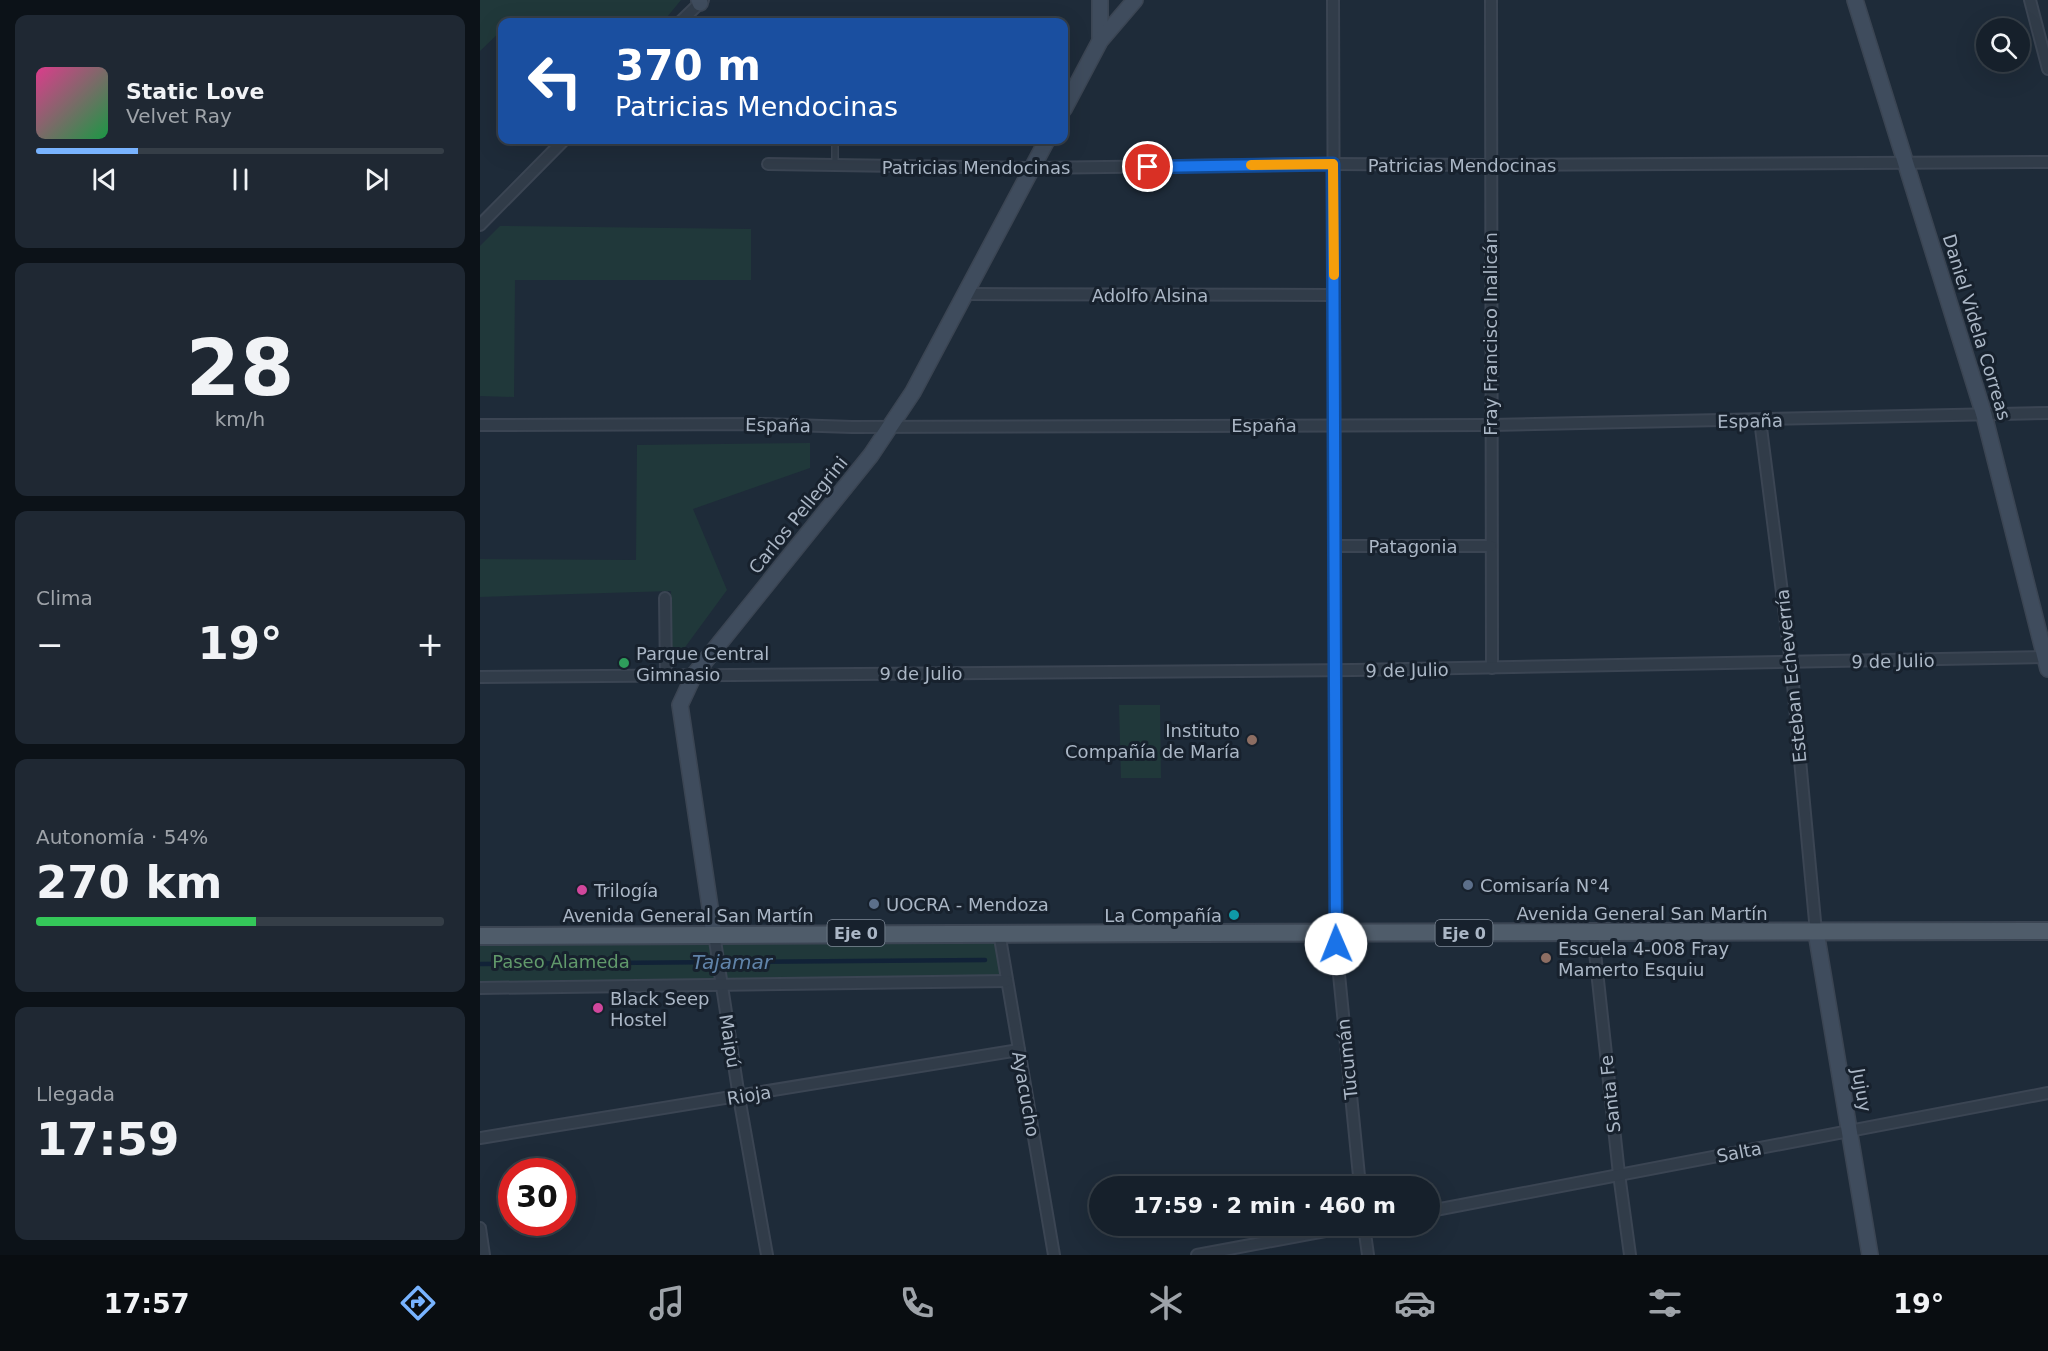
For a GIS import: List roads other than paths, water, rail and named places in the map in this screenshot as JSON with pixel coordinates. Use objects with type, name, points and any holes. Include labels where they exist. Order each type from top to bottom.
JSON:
[{"type":"main road","name":"Avenida General San Martín","points":[[480,936],[999,932],[1593,934],[2048,931]]},
{"type":"street","points":[[1100,0],[1100,41]]},
{"type":"street","points":[[1068,101],[1100,41],[1135,0]]},
{"type":"street","name":"Tucumán","points":[[1333,0],[1335,933],[1358,1176]]},
{"type":"street","name":"Fray Francisco Inalicán","points":[[1491,0],[1492,668]]},
{"type":"street","name":"Daniel Videla Correas","points":[[1855,0],[1984,415],[2047,661]]},
{"type":"street","points":[[2030,0],[2048,69]]},
{"type":"street","points":[[684,18],[701,1]]},
{"type":"street","points":[[480,225],[560,144]]},
{"type":"street","name":"Carlos Pellegrini","points":[[714,934],[680,705],[694,675],[891,427],[913,392],[1045,144]]},
{"type":"street","name":"Patricias Mendocinas","points":[[768,164],[1032,168],[1333,164],[2048,162]]},
{"type":"street","name":"Adolfo Alsina","points":[[966,294],[1334,295]]},
{"type":"street","name":"España","points":[[480,425],[760,424],[891,427],[1491,425],[2048,413]]},
{"type":"street","name":"Esteban Echeverría","points":[[1760,420],[1791,663],[1816,932]]},
{"type":"street","name":"Patagonia","points":[[1334,546],[1491,546]]},
{"type":"street","points":[[480,677],[666,675],[664,598]]},
{"type":"street","name":"9 de Julio","points":[[666,675],[2047,661]]},
{"type":"street","name":"Ayacucho","points":[[999,932],[1054,1255]]},
{"type":"street","name":"Jujuy","points":[[1816,932],[1870,1255]]},
{"type":"street","name":"Maipú","points":[[714,934],[739,1097],[767,1255]]},
{"type":"street","name":"Santa Fe","points":[[1593,934],[1630,1255]]},
{"type":"street","points":[[480,988],[1007,981]]},
{"type":"street","name":"Rioja","points":[[480,1138],[1019,1050]]},
{"type":"street","name":"Salta","points":[[1440,1209],[2048,1093]]},
{"type":"street","points":[[480,1228],[484,1255]]},
{"type":"street","points":[[1197,1255],[1299,1236]]},
{"type":"street","points":[[1365,1236],[1368,1255]]},
{"type":"lane","points":[[835,144],[835,166]]},
{"type":"waterway","name":"Tajamar","points":[[480,964],[985,960]]},
{"type":"place","name":"Parque Central Gimnasio","points":[[624,663]]},
{"type":"place","name":"Instituto Compañía de María","points":[[1252,740]]},
{"type":"place","name":"Comisaría N°4","points":[[1468,885]]},
{"type":"place","name":"Trilogía","points":[[582,890]]},
{"type":"place","name":"UOCRA - Mendoza","points":[[874,904]]},
{"type":"place","name":"La Compañía","points":[[1234,915]]},
{"type":"place","name":"Escuela 4-008 Fray Mamerto Esquiu","points":[[1546,958]]},
{"type":"place","name":"Black Seep Hostel","points":[[598,1008]]},
{"type":"park label","name":"Paseo Alameda","points":[[561,961]]}]
